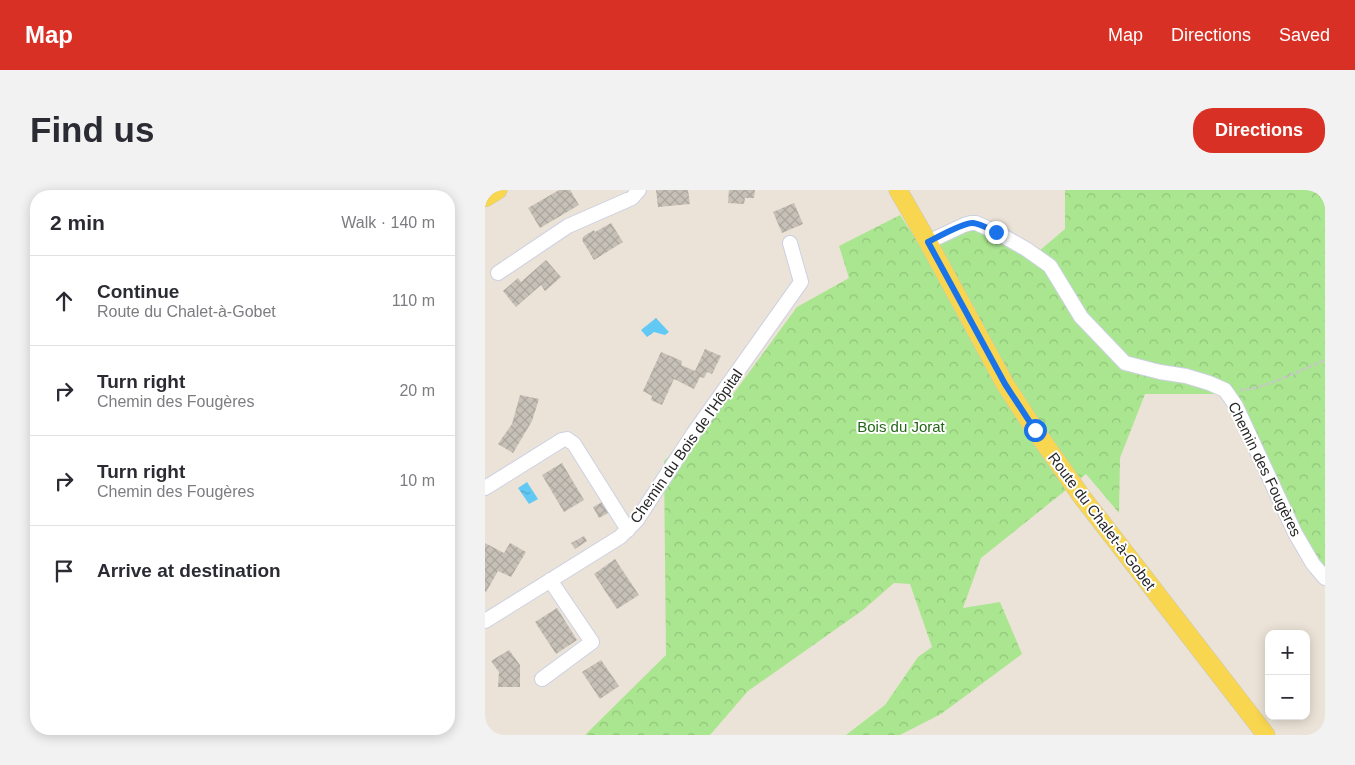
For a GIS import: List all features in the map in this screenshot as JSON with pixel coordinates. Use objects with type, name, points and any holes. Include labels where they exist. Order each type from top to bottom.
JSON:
[{"type":"main road","points":[[485,198],[498,190]]},
{"type":"main road","name":"Route du Chalet-à-Gobet","points":[[898,190],[1005,384],[1061,469],[1266,735]]},
{"type":"street","points":[[499,273],[568,226],[632,198],[639,190]]},
{"type":"street","name":"Chemin des Fougères","points":[[928,242],[971,223],[996,232],[1026,249],[1050,266],[1081,317],[1125,363],[1160,372],[1186,376],[1225,390],[1236,406],[1295,533],[1313,564],[1325,578]]},
{"type":"street","name":"Chemin du Bois de l'Hôpital","points":[[485,621],[620,537],[637,520],[693,434],[801,282],[790,243]]},
{"type":"street","points":[[485,488],[562,440],[567,439],[574,444],[627,530]]},
{"type":"street","points":[[542,679],[592,642],[550,580]]},
{"type":"path","points":[[1225,390],[1248,390],[1325,360]]},
{"type":"green space","name":"Bois du Jorat","points":[[1065,190],[1325,190],[1325,569],[1300,527],[1237,394],[1145,394],[1120,458],[1119,513],[1086,474],[981,558],[963,608],[1000,602],[1022,654],[941,714],[900,735],[846,735],[885,705],[918,657],[932,647],[910,584],[894,583],[863,610],[748,691],[710,735],[585,735],[666,655],[664,461],[731,397],[797,307],[849,278],[839,246],[900,215],[917,241],[972,225],[1032,257],[1065,229]]},
{"type":"water","points":[[656,318],[669,332],[665,335],[654,332],[647,337],[641,330]]},
{"type":"water","points":[[527,482],[538,499],[529,504],[518,488]]},
{"type":"building","points":[[559,190],[570,190],[579,205],[540,228],[528,208]]},
{"type":"building","points":[[656,190],[688,190],[690,204],[658,207]]},
{"type":"building","points":[[729,190],[755,190],[754,198],[745,198],[744,204],[728,203]]},
{"type":"building","points":[[794,203],[803,224],[782,233],[773,212]]},
{"type":"building","points":[[611,223],[623,242],[594,260],[582,240],[584,236],[594,230],[595,232]]},
{"type":"building","points":[[546,260],[561,277],[545,291],[541,285],[516,307],[503,291],[518,278],[521,282]]},
{"type":"building","points":[[705,349],[721,356],[712,374],[707,372],[704,378],[700,377],[694,389],[674,379],[662,405],[651,400],[652,396],[643,391],[661,352],[682,361],[681,365],[695,371]]},
{"type":"building","points":[[520,395],[539,399],[532,421],[513,453],[498,444],[512,424]]},
{"type":"building","points":[[562,463],[584,500],[564,512],[542,475]]},
{"type":"building","points":[[604,501],[610,512],[599,518],[593,507]]},
{"type":"building","points":[[584,536],[587,541],[575,549],[571,543]]},
{"type":"building","points":[[485,543],[504,553],[510,543],[526,552],[511,577],[498,571],[486,592],[485,591]]},
{"type":"building","points":[[615,559],[639,595],[617,609],[594,574]]},
{"type":"building","points":[[557,608],[577,640],[556,654],[535,622]]},
{"type":"building","points":[[509,650],[520,665],[520,687],[498,687],[499,672],[491,661]]},
{"type":"building","points":[[601,660],[619,686],[600,699],[582,672]]},
{"type":"route","points":[[996,232],[971,223],[928,242],[1005,384],[1035,430]]}]
